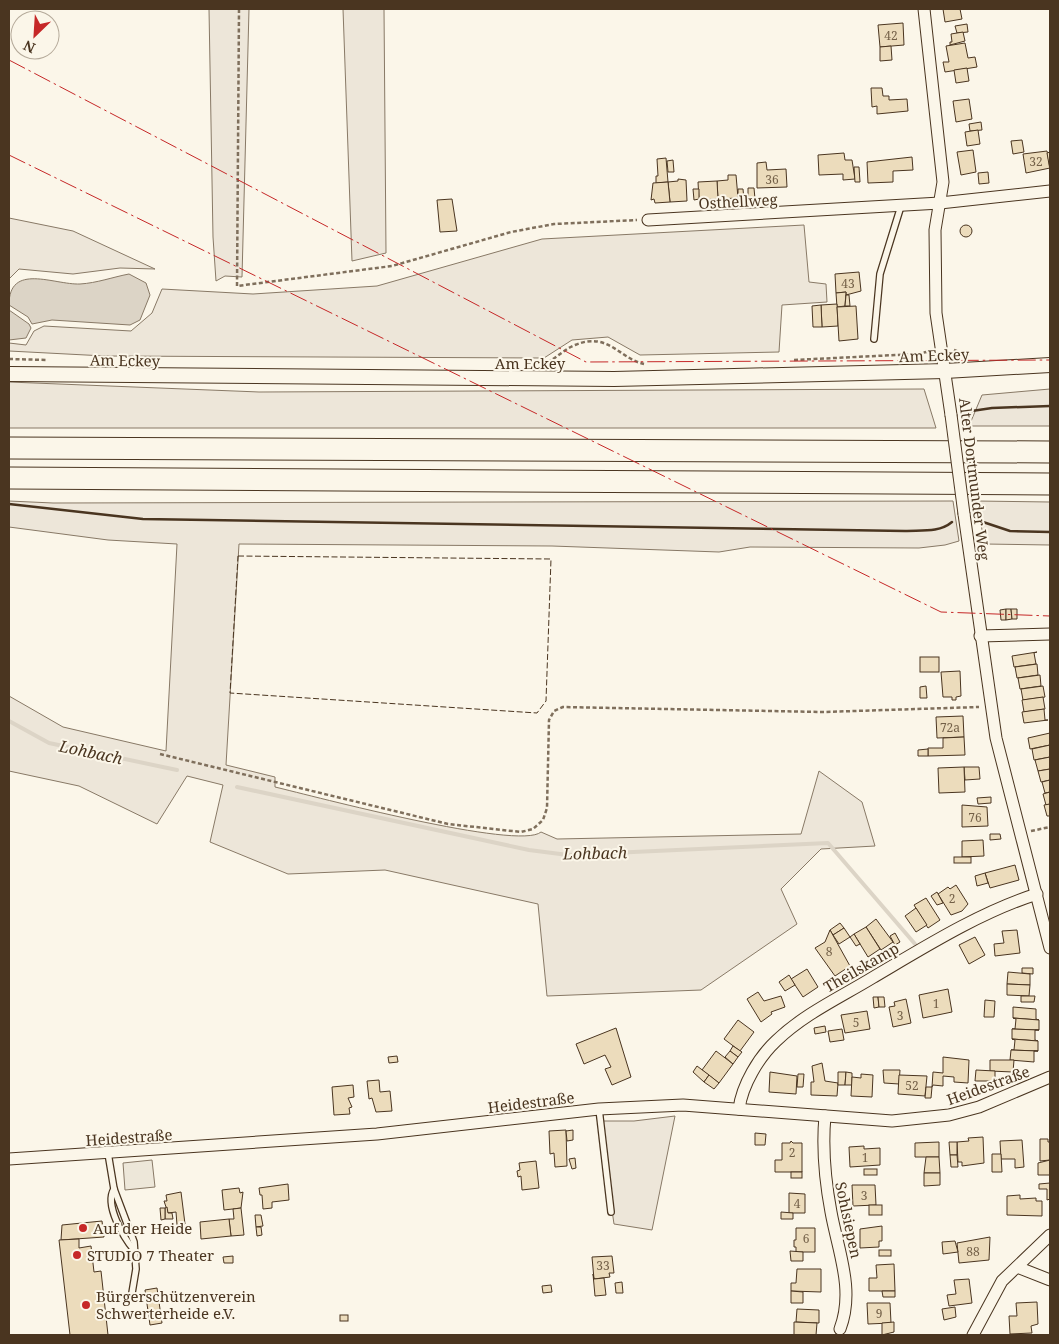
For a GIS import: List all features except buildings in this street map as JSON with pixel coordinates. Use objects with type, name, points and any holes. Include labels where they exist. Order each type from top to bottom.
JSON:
[{"type":"highway","points":[[9,448],[1050,452]]},
{"type":"highway","points":[[9,478],[1050,484]]},
{"type":"street","name":"Alter Dortmunder Weg","points":[[924,9],[943,182],[935,230],[935,272],[940,350],[945,372],[980,636],[996,738],[1019,834],[1037,894],[1050,948]]},
{"type":"street","name":"Osthellweg","points":[[648,220],[901,206],[1050,191]]},
{"type":"street","name":"Am Eckey","points":[[9,374],[614,379],[945,372],[1050,365]]},
{"type":"street","points":[[980,636],[1050,634]]},
{"type":"street","name":"Theilskamp","points":[[739,1109],[741,1095],[753,1072],[775,1042],[800,1020],[918,952],[1015,901],[1037,894]]},
{"type":"street","name":"Heidestraße","points":[[9,1159],[377,1134],[599,1109],[683,1105],[892,1121],[949,1116],[979,1107],[1050,1077]]},
{"type":"street","name":"Sohlsiepen","points":[[825,1116],[823,1140],[825,1172],[831,1212],[846,1277],[846,1314],[840,1329]]},
{"type":"street","points":[[972,1335],[1002,1281],[1050,1235]]},
{"type":"street","points":[[1017,1267],[1050,1280]]},
{"type":"lane","points":[[874,339],[880,274],[901,206]]},
{"type":"lane","points":[[599,1109],[611,1212]]},
{"type":"lane","points":[[108,1153],[114,1189],[128,1223],[135,1250],[136,1269],[132,1293]]},
{"type":"lane","points":[[114,1189],[110,1201],[124,1238],[135,1250]]},
{"type":"path","points":[[239,9],[237,286],[344,274],[392,266],[511,232],[554,224],[648,220]]},
{"type":"path","points":[[538,365],[554,359],[576,344],[594,342],[615,347],[641,364],[650,364]]},
{"type":"path","points":[[786,361],[910,355],[940,350]]},
{"type":"path","points":[[9,359],[57,360]]},
{"type":"path","points":[[160,754],[448,824],[521,832],[533,829],[543,820],[547,808],[549,720],[554,711],[563,707],[824,712],[991,706]]},
{"type":"path","points":[[1029,832],[1050,827]]},
{"type":"shaded area","points":[[209,9],[249,9],[242,277],[225,276],[216,281],[213,237]]},
{"type":"shaded area","points":[[343,9],[384,9],[386,253],[352,261]]},
{"type":"shaded area","points":[[9,218],[73,231],[155,269],[120,268],[73,274],[19,269],[9,279]]},
{"type":"shaded area","points":[[804,225],[809,282],[826,284],[827,302],[782,305],[779,352],[640,355],[608,337],[572,340],[544,358],[105,356],[9,351],[9,343],[26,345],[34,331],[44,326],[131,331],[152,313],[162,289],[253,294],[377,286],[542,239]]},
{"type":"shaded area","points":[[129,274],[146,283],[150,295],[140,320],[130,325],[52,320],[32,324],[28,317],[9,305],[11,292],[16,284],[25,280],[35,279],[80,284]]},
{"type":"shaded area","points":[[9,310],[29,324],[31,328],[26,338],[9,340]]},
{"type":"shaded area","points":[[9,382],[259,392],[924,389],[936,428],[9,428]]},
{"type":"shaded area","points":[[1050,389],[1050,426],[969,426],[982,395]]},
{"type":"shaded area","points":[[9,501],[53,503],[953,501],[959,541],[945,545],[919,548],[750,547],[719,552],[552,546],[239,544],[226,765],[275,777],[275,787],[414,820],[457,828],[525,836],[541,832],[557,839],[801,834],[819,771],[862,802],[875,846],[821,849],[781,889],[797,924],[701,990],[547,996],[538,904],[385,870],[288,874],[210,842],[223,785],[187,776],[157,824],[79,786],[9,771],[9,696],[63,727],[166,751],[177,544],[108,540],[9,527]]},
{"type":"shaded area","points":[[976,501],[1050,502],[1050,545],[985,544]]},
{"type":"shaded area","points":[[675,1116],[652,1230],[614,1224],[599,1121],[634,1121]]},
{"type":"shaded area","points":[[152,1160],[155,1187],[125,1190],[123,1163]]},
{"type":"waterway","name":"Lohbach","points":[[9,721],[49,743],[177,770]]},
{"type":"waterway","name":"Lohbach","points":[[237,787],[529,850],[568,855],[828,843],[915,944]]},
{"type":"fence","points":[[238,556],[551,559],[546,701],[537,713],[230,693],[238,556]]},
{"type":"wall","points":[[965,412],[992,408],[1050,406]]},
{"type":"wall","points":[[9,504],[143,519],[905,531],[936,529],[947,526],[952,522]]},
{"type":"wall","points":[[977,520],[1010,531],[1050,532]]},
{"type":"power","points":[[9,60],[586,362],[1050,360]]},
{"type":"power","points":[[9,155],[941,612],[1050,616]]},
{"type":"place","name":"Auf der Heide","points":[[83,1228]]},
{"type":"place","name":"STUDIO 7 Theater","points":[[77,1255]]},
{"type":"place","name":"Bürgerschützenverein Schwerterheide e.V.","points":[[86,1305]]}]
